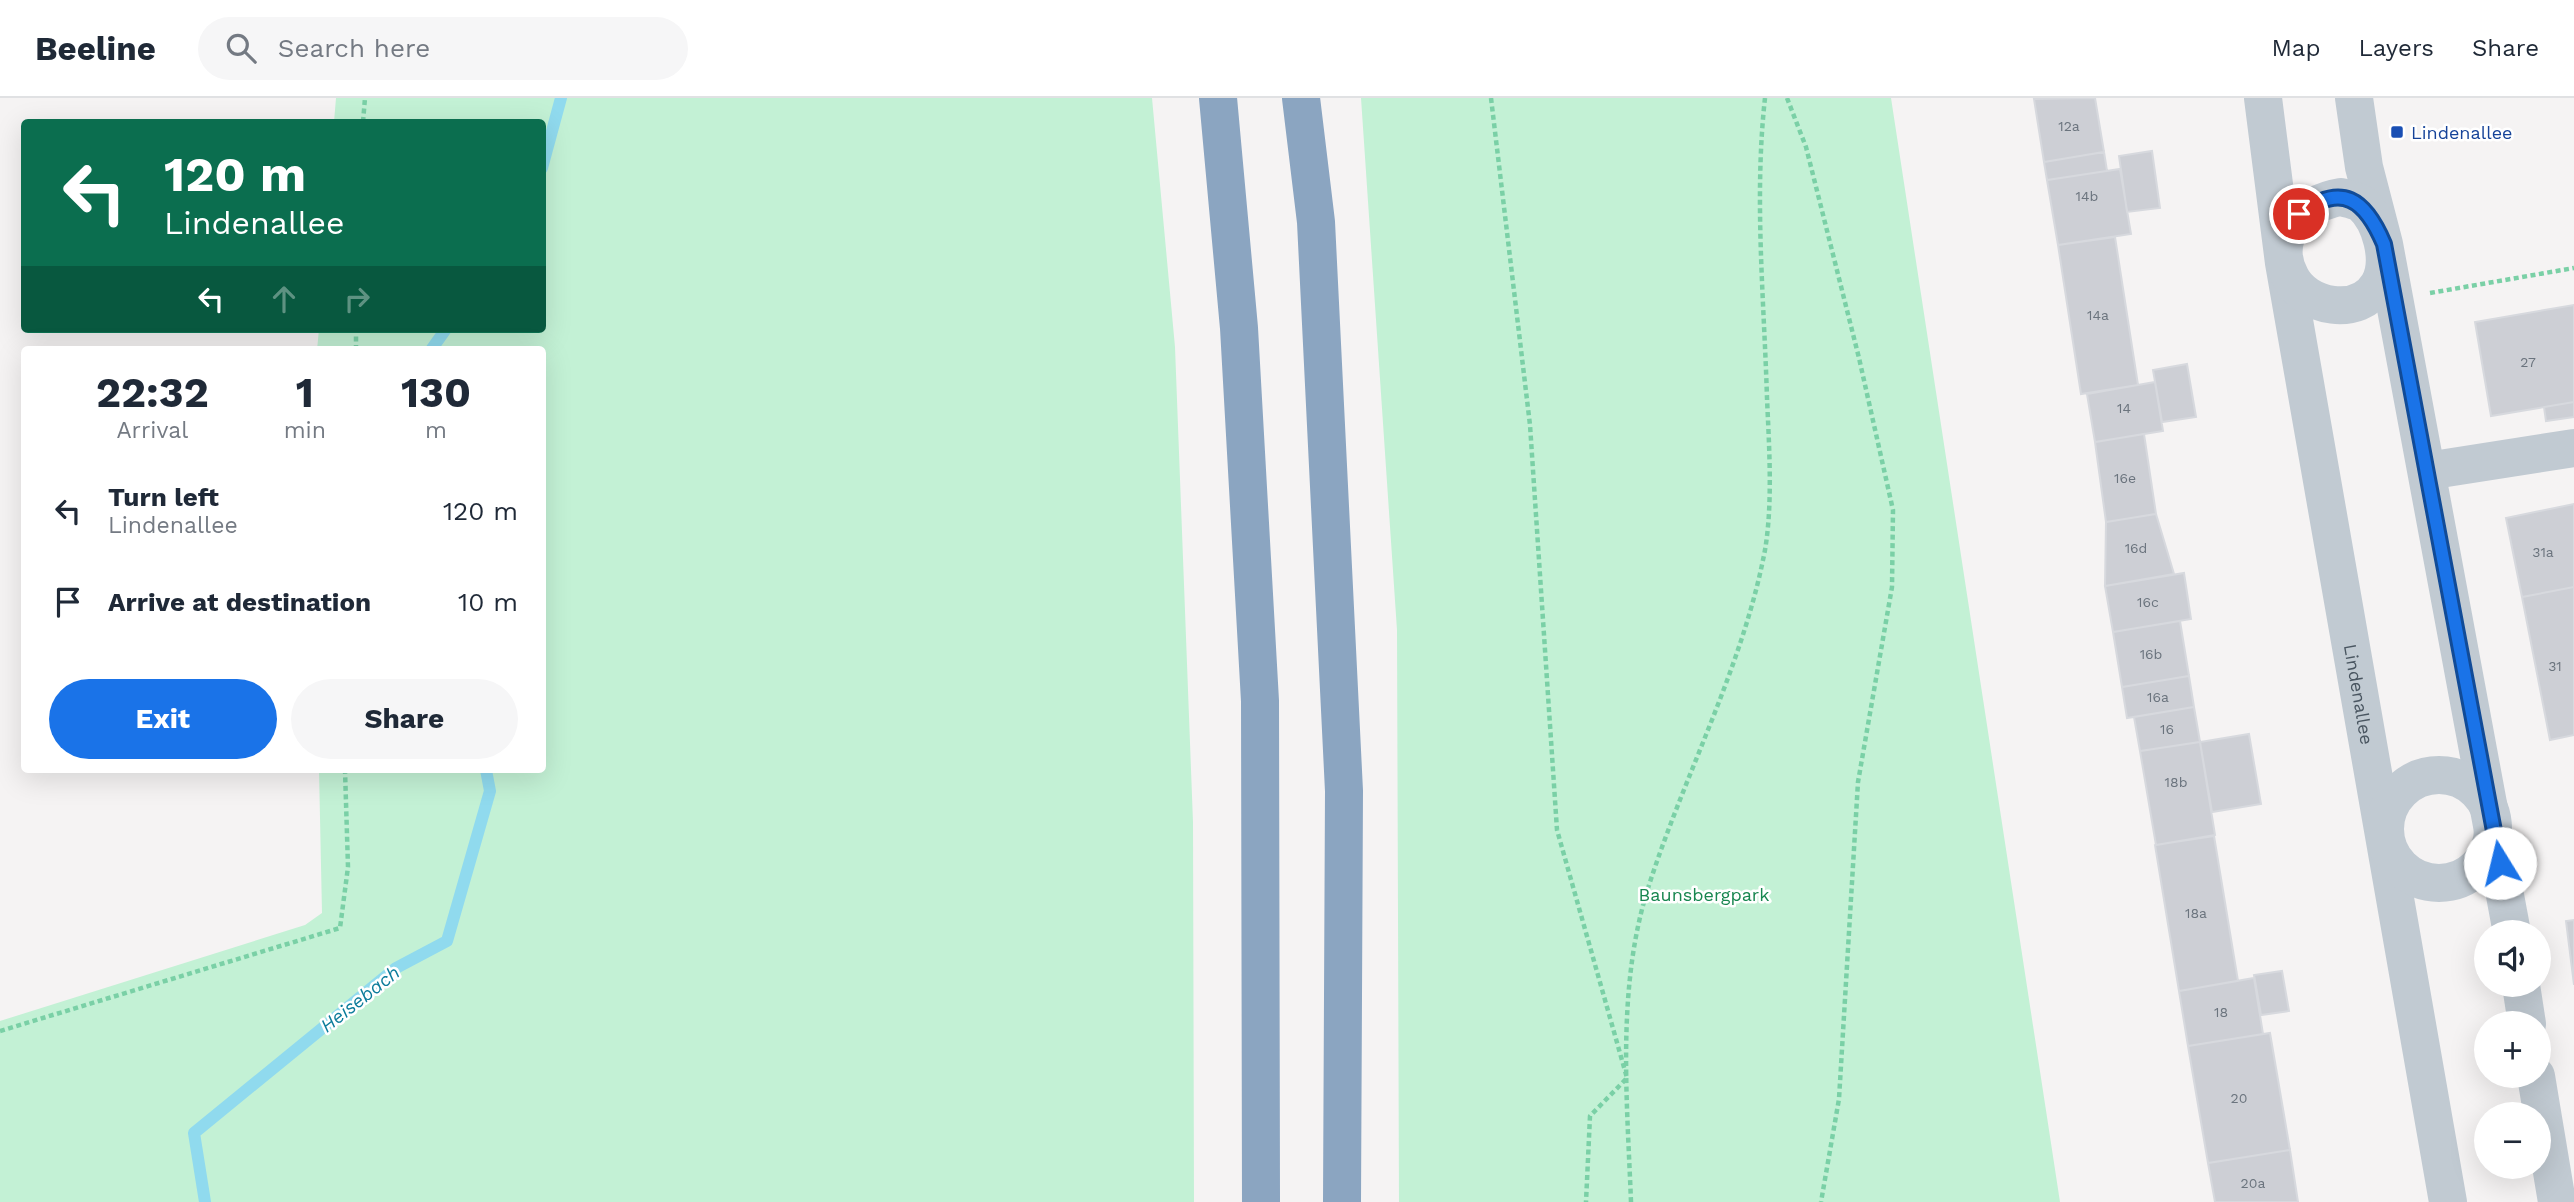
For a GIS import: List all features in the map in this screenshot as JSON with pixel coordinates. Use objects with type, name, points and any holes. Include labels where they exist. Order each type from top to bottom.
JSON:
[{"type":"highway","points":[[1218,98],[1239,328],[1260,701],[1261,1202]]},
{"type":"highway","points":[[1301,98],[1316,222],[1344,791],[1342,1202]]},
{"type":"street","name":"Lindenallee","points":[[2263,98],[2284,263],[2448,1202]]},
{"type":"street","name":"Lindenallee","points":[[2354,98],[2364,167],[2384,244],[2493,816],[2510,920]]},
{"type":"street","name":"Lindenallee","points":[[2342,197],[2362,205],[2375,222],[2384,244],[2379,285],[2360,300],[2344,305],[2313,300],[2300,291],[2284,263],[2284,246],[2289,229],[2299,214],[2313,204],[2330,199],[2342,197]]},
{"type":"street","points":[[2427,471],[2574,448]]},
{"type":"street","name":"Lindenallee","points":[[2434,775],[2467,782],[2480,792],[2493,816],[2490,850],[2481,866],[2467,877],[2440,884],[2421,881],[2404,872],[2390,853],[2385,835],[2386,818],[2393,800],[2416,780],[2434,775]]},
{"type":"street","points":[[2538,1088],[2557,1202]]},
{"type":"path","points":[[363,119],[365,98]]},
{"type":"path","points":[[1491,98],[1530,425],[1557,830],[1627,1077]]},
{"type":"path","points":[[1631,1202],[1627,1077],[1628,985],[1649,884],[1747,624],[1765,548],[1770,454],[1758,156],[1765,98]]},
{"type":"path","points":[[1787,98],[1812,174],[1859,358],[1893,510],[1892,587],[1858,782],[1839,1099],[1821,1202]]},
{"type":"path","points":[[2395,303],[2415,300],[2433,291],[2574,268]]},
{"type":"path","points":[[0,1031],[340,928],[348,867],[345,773]]},
{"type":"path","points":[[1586,1202],[1590,1116],[1627,1077]]},
{"type":"green space","points":[[336,98],[1152,98],[1175,347],[1193,822],[1194,1202],[0,1202],[0,1021],[305,925],[322,913],[319,773],[546,773],[546,346],[317,346],[319,333],[546,333],[546,119],[334,119]]},
{"type":"green space","name":"Baunsbergpark","points":[[1361,98],[1891,98],[2060,1202],[1399,1202],[1397,630]]},
{"type":"building","points":[[2095,98],[2104,152],[2044,162],[2034,99]]},
{"type":"building","points":[[2152,151],[2160,208],[2127,212],[2119,156]]},
{"type":"building","points":[[2104,152],[2107,171],[2047,180],[2044,162]]},
{"type":"building","points":[[2120,169],[2131,234],[2058,245],[2047,180]]},
{"type":"building","points":[[2115,237],[2138,385],[2081,394],[2058,245]]},
{"type":"building","points":[[2574,305],[2574,402],[2491,416],[2475,322]]},
{"type":"building","points":[[2187,364],[2196,417],[2162,422],[2153,370]]},
{"type":"building","points":[[2155,382],[2163,431],[2095,442],[2087,394]]},
{"type":"building","points":[[2574,402],[2574,417],[2546,421],[2544,407]]},
{"type":"building","points":[[2144,434],[2156,514],[2106,522],[2095,442]]},
{"type":"building","points":[[2574,504],[2574,587],[2522,597],[2506,518]]},
{"type":"building","points":[[2156,514],[2174,574],[2105,586],[2106,522]]},
{"type":"building","points":[[2184,573],[2191,619],[2113,632],[2105,586]]},
{"type":"building","points":[[2574,587],[2574,735],[2550,740],[2522,597]]},
{"type":"building","points":[[2180,621],[2189,676],[2122,687],[2113,632]]},
{"type":"building","points":[[2189,676],[2194,707],[2127,718],[2122,687]]},
{"type":"building","points":[[2194,707],[2200,742],[2140,751],[2134,717]]},
{"type":"building","points":[[2249,734],[2261,804],[2212,812],[2200,742]]},
{"type":"building","points":[[2200,742],[2215,835],[2156,845],[2140,751]]},
{"type":"building","points":[[2214,836],[2238,981],[2179,991],[2155,845]]},
{"type":"building","points":[[2574,920],[2574,985],[2566,921]]},
{"type":"building","points":[[2282,971],[2289,1011],[2261,1015],[2254,975]]},
{"type":"building","points":[[2254,978],[2263,1034],[2188,1046],[2179,991]]},
{"type":"building","points":[[2270,1033],[2290,1150],[2208,1163],[2188,1046]]},
{"type":"building","points":[[2290,1150],[2298,1202],[2215,1202],[2208,1163]]},
{"type":"waterway","name":"Heisebach","points":[[546,153],[561,98]]},
{"type":"waterway","name":"Heisebach","points":[[434,346],[443,333]]},
{"type":"waterway","name":"Heisebach","points":[[205,1202],[194,1133],[396,968],[447,941],[490,791],[487,773]]},
{"type":"place","name":"Lindenallee","points":[[2397,132]]},
{"type":"route","points":[[2299,214],[2313,204],[2330,199],[2342,197],[2353,200],[2362,205],[2375,222],[2384,244],[2500,863]]}]
